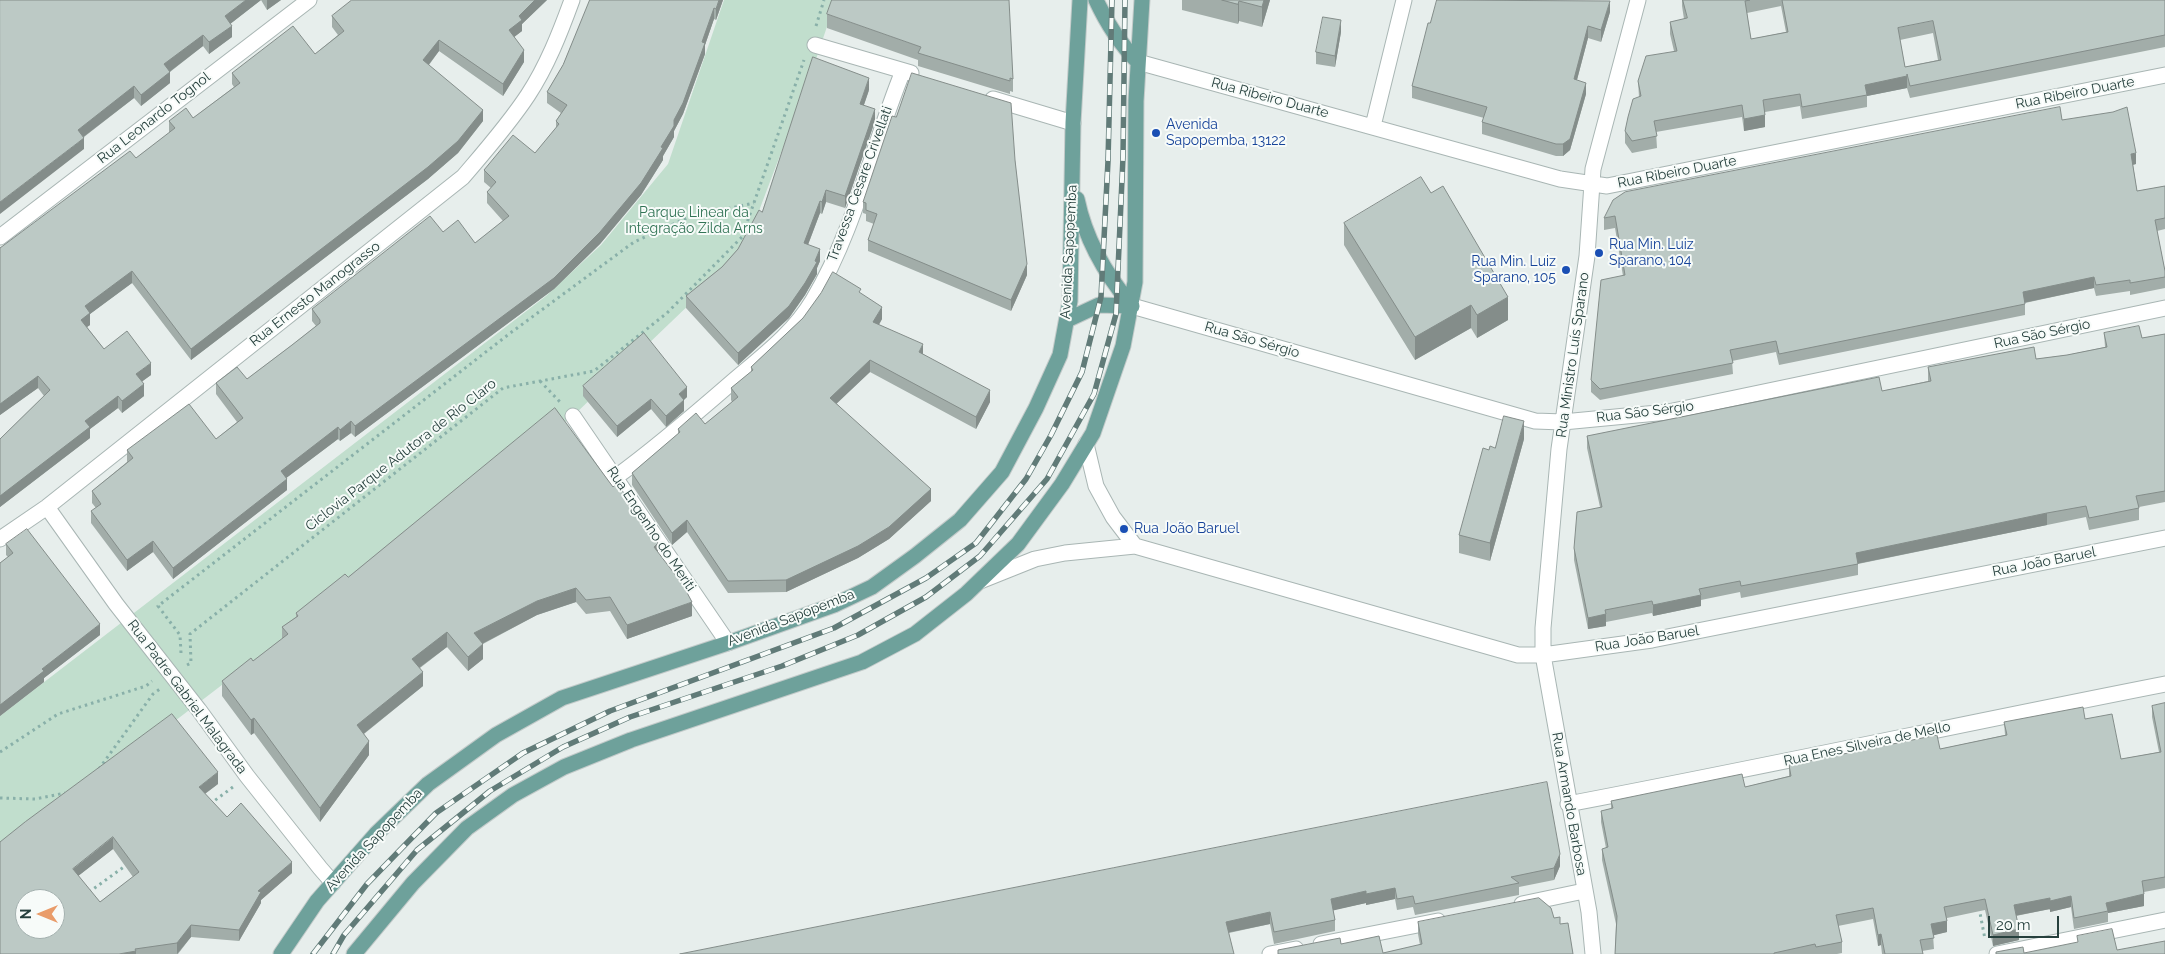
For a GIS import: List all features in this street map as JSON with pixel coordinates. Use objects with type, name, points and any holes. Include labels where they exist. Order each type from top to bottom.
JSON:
[{"type":"main road","name":"Avenida Sapopemba","points":[[281,954],[316,901],[376,834],[428,784],[496,735],[562,698],[728,643],[834,605],[872,586],[915,556],[960,520],[1002,472],[1032,416],[1060,355],[1070,301],[1073,123],[1080,0]]},
{"type":"main road","points":[[1096,0],[1109,27],[1138,62]]},
{"type":"main road","points":[[354,954],[413,883],[467,828],[514,795],[564,767],[631,740],[862,662],[915,634],[980,581],[1018,544],[1062,484],[1093,432],[1123,346],[1135,282],[1138,62],[1142,0]]},
{"type":"main road","points":[[1073,175],[1079,206],[1089,237],[1111,280],[1132,306]]},
{"type":"main road","points":[[1066,320],[1099,305],[1132,306]]},
{"type":"street","name":"Rua Leonardo Tognol","points":[[0,237],[309,0]]},
{"type":"street","name":"Rua Ernesto Manograsso","points":[[0,539],[47,507],[463,177],[498,137],[529,94],[557,42],[572,0]]},
{"type":"street","points":[[1373,126],[1404,0]]},
{"type":"street","name":"Rua Ministro Luís Sparano","points":[[1543,655],[1543,628],[1557,468],[1587,256],[1593,169],[1638,0]]},
{"type":"street","points":[[815,37],[922,77]]},
{"type":"street","name":"Rua Ribeiro Duarte","points":[[1138,62],[1560,179],[1607,186],[2165,75]]},
{"type":"street","name":"Travessa Cesare Crivellati","points":[[616,477],[655,449],[783,339],[812,302],[840,248],[903,71]]},
{"type":"street","points":[[979,94],[1073,123]]},
{"type":"street","name":"Rua São Sérgio","points":[[1132,306],[1535,421],[1563,422],[1668,412],[2165,308]]},
{"type":"street","name":"Rua Engenho do Meriti","points":[[573,416],[728,643]]},
{"type":"street","points":[[1086,444],[1096,486],[1113,517],[1135,546]]},
{"type":"street","name":"Rua Padre Gabriel Malagrada","points":[[47,507],[116,604],[247,776],[333,882]]},
{"type":"street","name":"Rua João Baruel","points":[[980,581],[1035,559],[1065,553],[1135,546],[1518,655],[1543,655],[1652,640],[2165,538]]},
{"type":"street","name":"Rua Armando Barbosa","points":[[1543,655],[1568,804],[1584,891],[1590,912],[1593,954]]},
{"type":"street","name":"Rua Enes Silveira de Mello","points":[[1568,804],[2165,684]]},
{"type":"street","points":[[1506,907],[1584,891]]},
{"type":"street","points":[[1270,954],[1450,918]]},
{"type":"street","points":[[1992,949],[2165,920]]},
{"type":"path","points":[[815,37],[824,0]]},
{"type":"path","name":"Ciclovia Parque Adutora de Rio Claro","points":[[191,663],[190,634],[503,388],[594,371],[667,313],[742,237],[805,57]]},
{"type":"path","points":[[0,752],[58,714],[146,686],[167,670],[181,655],[180,635],[158,606],[501,340],[634,242],[689,217],[754,203]]},
{"type":"path","points":[[540,381],[573,416]]},
{"type":"path","points":[[96,773],[153,694]]},
{"type":"path","points":[[209,804],[247,776]]},
{"type":"path","points":[[0,798],[35,799],[63,794],[71,789]]},
{"type":"path","points":[[86,894],[132,861]]},
{"type":"path","points":[[1979,907],[1992,949]]},
{"type":"green space","name":"Parque Linear da Integração Zilda Arns","points":[[724,0],[836,0],[812,71],[743,253],[573,416],[0,855],[0,716],[546,296],[601,245],[668,164]]},
{"type":"building","points":[[0,0],[246,0],[225,16],[232,26],[209,42],[203,35],[164,64],[170,72],[141,95],[134,86],[78,130],[84,138],[0,202]]},
{"type":"building","points":[[352,0],[535,0],[519,16],[522,20],[509,30],[524,50],[503,84],[439,40],[423,60],[483,110],[458,141],[428,167],[191,349],[132,271],[85,306],[90,313],[81,320],[104,349],[127,331],[151,363],[136,374],[144,384],[122,401],[118,396],[85,421],[90,427],[0,496],[0,439],[50,390],[38,376],[0,404],[0,248],[130,151],[136,158],[175,128],[169,121],[186,108],[193,118],[240,83],[232,73],[293,26],[315,54],[344,31],[332,16]]},
{"type":"building","points":[[590,0],[719,0],[716,9],[714,8],[702,42],[705,43],[683,103],[674,120],[674,126],[661,147],[663,148],[641,183],[600,232],[554,278],[355,426],[351,421],[340,430],[338,427],[281,471],[287,479],[173,568],[153,541],[127,560],[91,511],[101,504],[92,491],[133,458],[127,450],[189,404],[216,439],[243,418],[216,383],[237,367],[247,379],[292,345],[320,323],[312,309],[430,216],[443,232],[458,220],[475,243],[509,216],[487,192],[496,182],[484,170],[513,135],[535,153],[559,124],[556,121],[567,105],[547,92],[563,65]]},
{"type":"building","points":[[832,0],[1009,0],[1013,79],[1010,78],[1010,81],[918,53],[921,47],[827,14]]},
{"type":"building","points":[[1222,0],[1264,0],[1262,7],[1239,1],[1238,4]]},
{"type":"building","points":[[1437,0],[1610,1],[1601,30],[1588,26],[1574,79],[1586,83],[1570,139],[1563,144],[1556,144],[1482,122],[1487,107],[1412,86],[1428,23],[1430,23]]},
{"type":"building","points":[[1683,0],[1750,0],[1745,1],[1751,39],[1788,32],[1782,0],[2165,0],[2165,35],[1910,86],[1907,74],[1907,76],[1865,85],[1867,95],[1802,107],[1800,94],[1763,100],[1765,115],[1744,119],[1742,105],[1654,121],[1657,136],[1632,141],[1625,131],[1633,99],[1641,96],[1638,81],[1646,56],[1677,51],[1670,22],[1687,18]],"holes":[[[1933,21],[1941,60],[1905,67],[1898,28]]]},
{"type":"building","points":[[1323,17],[1341,20],[1335,56],[1316,52]]},
{"type":"building","points":[[813,57],[869,78],[860,104],[875,109],[845,196],[826,190],[804,243],[820,249],[815,261],[817,262],[789,306],[738,353],[686,296],[722,267],[738,249],[759,210],[762,212]]},
{"type":"building","points":[[912,73],[1011,103],[1015,160],[1027,264],[1011,300],[868,240],[877,214],[866,210],[866,203],[863,202],[892,116],[896,117]]},
{"type":"building","points":[[2060,107],[2062,120],[2113,112],[2127,107],[2136,153],[2131,154],[2137,191],[2165,186],[2165,218],[2155,220],[2165,277],[2130,283],[2130,280],[2096,285],[2094,277],[2023,292],[2025,304],[1779,354],[1776,341],[1730,350],[1733,363],[1600,389],[1591,380],[1601,280],[1625,275],[1615,216],[1604,218],[1613,200],[1625,192]]},
{"type":"building","points":[[1421,177],[1431,193],[1443,186],[1508,297],[1477,315],[1471,305],[1415,337],[1344,223]]},
{"type":"building","points":[[833,272],[861,289],[859,292],[882,307],[873,322],[923,344],[919,352],[990,390],[976,417],[870,360],[830,398],[931,489],[889,527],[858,546],[786,580],[728,581],[687,520],[672,533],[632,473],[680,432],[678,429],[696,413],[705,424],[738,397],[731,388],[753,370],[751,367],[803,318]]},
{"type":"building","points":[[2139,326],[2142,338],[2165,334],[2165,491],[2136,496],[2139,508],[2089,518],[2086,506],[2047,513],[1856,553],[1858,564],[1741,586],[1740,581],[1699,589],[1701,595],[1653,605],[1652,601],[1605,610],[1606,614],[1588,618],[1574,548],[1577,512],[1602,507],[1587,436],[1879,377],[1882,391],[1931,381],[1928,367],[2034,347],[2036,359],[2067,355],[2107,347],[2104,333]]},
{"type":"building","points":[[644,333],[687,387],[679,394],[684,400],[666,416],[651,399],[617,426],[583,386]]},
{"type":"building","points":[[555,408],[613,487],[617,483],[658,543],[654,547],[683,585],[692,602],[627,625],[610,597],[586,600],[576,588],[537,601],[474,633],[483,644],[468,657],[447,632],[412,659],[423,672],[357,725],[369,741],[320,808],[254,718],[251,720],[222,681],[251,658],[253,661],[288,634],[282,627],[298,616],[296,613],[345,574],[348,577]]},
{"type":"building","points":[[1504,416],[1524,421],[1490,543],[1459,535],[1483,448],[1489,450],[1490,446],[1495,448]]},
{"type":"building","points":[[27,529],[100,624],[42,669],[44,671],[0,705],[0,563],[13,553],[6,544]]},
{"type":"building","points":[[2165,703],[2165,877],[2142,881],[2144,894],[2106,903],[2108,911],[2074,918],[2071,896],[2050,901],[2050,898],[2014,905],[2019,929],[1993,935],[1985,899],[1944,907],[1947,921],[1931,924],[1934,938],[1920,940],[1923,954],[1885,954],[1881,934],[1878,935],[1873,908],[1836,915],[1842,942],[1816,947],[1815,944],[1774,954],[1615,954],[1617,916],[1602,849],[1608,847],[1601,811],[1613,808],[1611,801],[1742,774],[1745,787],[1791,776],[1789,765],[1937,735],[1940,749],[2007,735],[2004,722],[2083,707],[2085,719],[2112,714],[2121,759],[2161,752],[2152,706]]},
{"type":"building","points":[[172,714],[218,772],[199,787],[227,817],[241,803],[292,862],[258,891],[261,892],[239,930],[191,925],[177,943],[135,949],[136,951],[119,954],[0,954],[0,842]],"holes":[[[113,837],[139,872],[100,902],[73,869]]]},
{"type":"building","points":[[1547,782],[1560,854],[1554,868],[1511,877],[1519,883],[1415,904],[1413,896],[1397,899],[1395,888],[1366,894],[1366,891],[1331,899],[1335,920],[1274,932],[1270,912],[1226,922],[1234,954],[680,954]]},
{"type":"building","points":[[1539,898],[1551,908],[1554,918],[1560,917],[1560,924],[1568,923],[1573,954],[1278,954],[1278,950],[1340,938],[1341,944],[1379,936],[1383,953],[1422,944],[1418,922]]},
{"type":"building","points":[[2112,929],[2117,950],[2165,941],[2165,954],[1996,954],[1996,952],[2023,947],[2024,953],[2078,942],[2077,936]]},
{"type":"railway","points":[[313,954],[367,884],[436,813],[523,753],[610,711],[834,628],[926,578],[976,543],[1026,479],[1051,435],[1082,372],[1101,297],[1108,161],[1112,0]]},
{"type":"railway","points":[[333,954],[344,935],[417,850],[490,791],[563,747],[630,717],[782,666],[858,635],[926,597],[980,556],[1047,479],[1094,394],[1116,314],[1123,157],[1125,0]]},
{"type":"place","name":"Avenida Sapopemba, 13122","points":[[1156,133]]},
{"type":"place","name":"Rua Min. Luiz Sparano, 104","points":[[1599,253]]},
{"type":"place","name":"Rua Min. Luiz Sparano, 105","points":[[1566,270]]},
{"type":"place","name":"Rua João Baruel","points":[[1124,529]]}]
